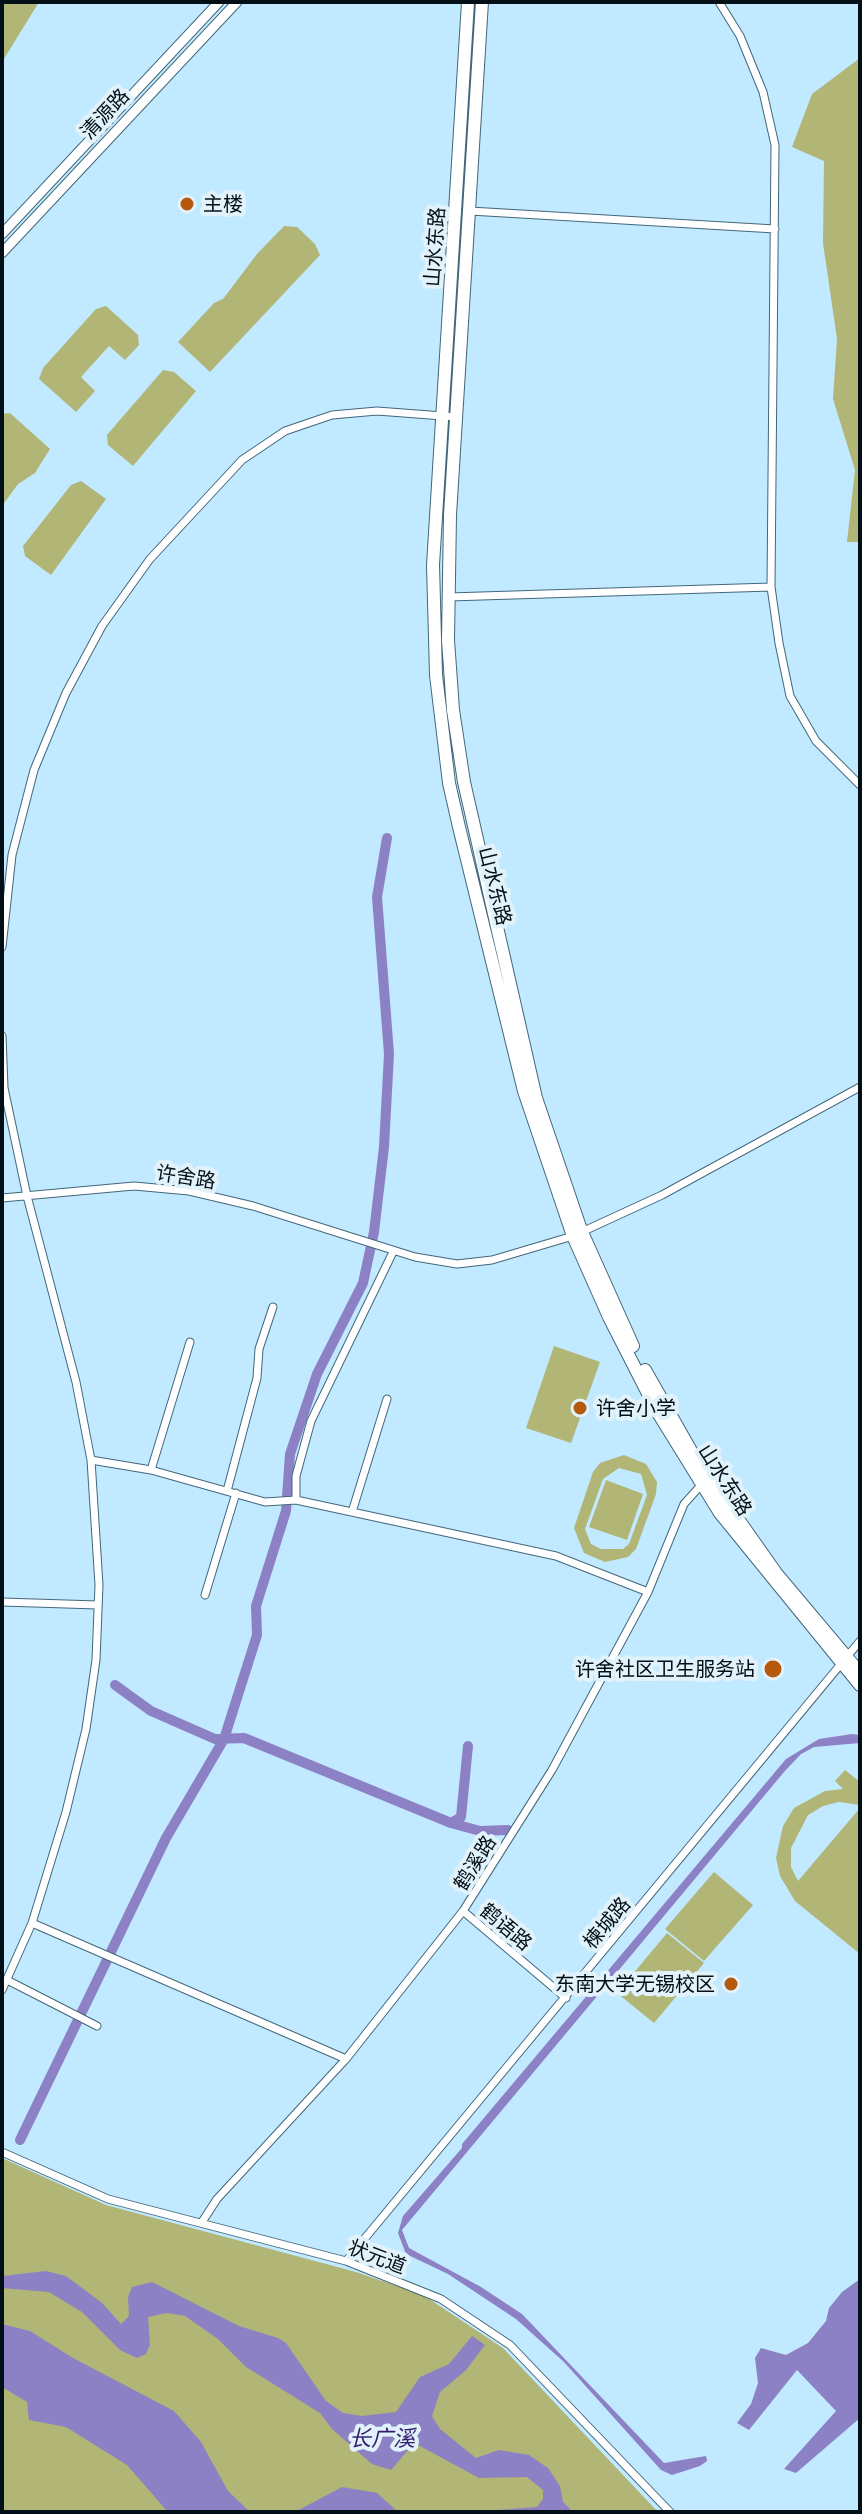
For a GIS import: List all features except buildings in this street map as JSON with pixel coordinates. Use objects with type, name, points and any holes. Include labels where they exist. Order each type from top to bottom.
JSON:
[{"type":"highway","name":"山水东路","points":[[468,2],[433,565],[434,639],[449,783],[524,1091],[577,1233],[641,1362],[707,1482],[860,1685]]},
{"type":"highway","name":"山水东路","points":[[482,2],[456,417],[449,597],[453,710],[464,782],[536,1098],[577,1233]]},
{"type":"highway","name":"山水东路","points":[[844,1661],[860,1673]]},
{"type":"street","name":"清源路","points":[[2,234],[219,2]]},
{"type":"street","name":"清源路","points":[[2,253],[237,2]]},
{"type":"street","points":[[719,2],[740,36],[763,92],[775,145],[771,587],[790,696],[816,741],[860,785]]},
{"type":"street","points":[[470,211],[775,229]]},
{"type":"street","points":[[2,947],[12,855],[34,770],[66,693],[102,626],[150,559],[242,460],[285,431],[332,415],[377,411],[441,413],[456,417]]},
{"type":"street","points":[[449,597],[771,587]]},
{"type":"street","points":[[2,1036],[4,1088],[27,1196],[76,1382],[91,1460],[98,1605],[96,1660],[86,1729],[66,1812],[32,1923],[2,1990]]},
{"type":"street","name":"许舍路","points":[[2,1198],[134,1186],[189,1191],[253,1206],[390,1250],[457,1264],[530,1251],[577,1233],[662,1195],[860,1087]]},
{"type":"street","points":[[296,1500],[296,1476],[311,1421],[390,1250]]},
{"type":"street","points":[[227,1491],[273,1307]]},
{"type":"street","points":[[151,1470],[190,1342]]},
{"type":"street","points":[[352,1512],[387,1399]]},
{"type":"street","points":[[91,1460],[151,1470],[267,1502],[296,1500],[556,1556],[648,1592]]},
{"type":"street","name":"鹤溪路","points":[[202,2222],[217,2199],[346,2059],[463,1911],[552,1770],[648,1592],[684,1504],[707,1482]]},
{"type":"street","points":[[205,1595],[236,1493]]},
{"type":"street","points":[[2,1602],[98,1605]]},
{"type":"street","name":"楝城路","points":[[346,2261],[860,1641]]},
{"type":"street","name":"鹤语路","points":[[463,1911],[566,1998]]},
{"type":"street","points":[[32,1923],[346,2059]]},
{"type":"street","points":[[7,1980],[97,2026]]},
{"type":"street","name":"状元道","points":[[2,2152],[108,2199],[346,2261],[441,2299],[510,2345],[670,2512]]},
{"type":"green space","points":[[2,2],[39,2],[2,62]]},
{"type":"green space","points":[[860,58],[860,542],[847,542],[855,470],[833,399],[837,339],[823,243],[824,161],[792,147],[812,94]]},
{"type":"green space","points":[[284,226],[297,227],[315,244],[320,255],[210,372],[178,342],[214,303],[223,299],[257,254]]},
{"type":"green space","points":[[106,306],[138,335],[139,345],[125,360],[109,346],[81,377],[95,391],[76,412],[39,379],[43,368],[96,309]]},
{"type":"green space","points":[[163,370],[174,372],[196,391],[133,466],[108,445],[107,435]]},
{"type":"green space","points":[[10,413],[50,449],[35,473],[18,484],[2,506],[2,414]]},
{"type":"green space","points":[[81,481],[106,499],[51,575],[25,556],[23,546],[71,485]]},
{"type":"green space","points":[[554,1346],[600,1362],[571,1443],[526,1428]]},
{"type":"green space","points":[[624,1455],[646,1464],[657,1482],[656,1494],[636,1549],[628,1557],[605,1562],[584,1553],[574,1528],[593,1472],[600,1463]],"holes":[[[619,1468],[641,1474],[647,1495],[629,1544],[623,1549],[601,1549],[591,1544],[585,1529],[603,1479]]]},
{"type":"green space","points":[[606,1480],[643,1494],[627,1540],[589,1527]]},
{"type":"green space","points":[[845,1770],[860,1782],[860,1805],[839,1802],[823,1806],[808,1815],[791,1848],[791,1867],[798,1881],[860,1808],[860,1954],[795,1901],[780,1876],[776,1858],[783,1826],[794,1808],[825,1791],[843,1789],[835,1781]]},
{"type":"green space","points":[[714,1872],[753,1905],[704,1961],[665,1929]]},
{"type":"green space","points":[[667,1933],[704,1963],[654,2023],[617,1993]]},
{"type":"green space","points":[[2,2158],[106,2205],[356,2272],[423,2295],[503,2348],[658,2512],[2,2512]]},
{"type":"water","points":[[860,1735],[860,1743],[814,1747],[801,1754],[784,1772],[402,2230],[409,2248],[481,2287],[522,2314],[664,2463],[706,2456],[707,2461],[700,2466],[672,2475],[661,2470],[564,2362],[516,2319],[448,2274],[406,2254],[398,2233],[403,2216],[786,1759],[819,1739]]},
{"type":"water","name":"长广溪","points":[[46,2271],[66,2276],[102,2303],[121,2324],[129,2316],[128,2297],[132,2287],[152,2282],[239,2326],[278,2338],[286,2343],[326,2401],[343,2413],[362,2416],[396,2412],[420,2377],[449,2364],[472,2336],[485,2345],[466,2370],[440,2392],[432,2416],[440,2429],[476,2458],[499,2450],[529,2455],[548,2468],[560,2486],[563,2502],[573,2512],[472,2512],[537,2507],[543,2499],[543,2490],[527,2477],[479,2478],[418,2445],[409,2449],[391,2470],[372,2464],[332,2429],[320,2413],[246,2367],[218,2339],[185,2316],[167,2313],[148,2317],[150,2345],[146,2354],[137,2358],[120,2350],[82,2312],[49,2292],[2,2288],[2,2276]]},
{"type":"water","points":[[860,2279],[860,2418],[796,2473],[784,2469],[836,2411],[797,2370],[749,2430],[737,2423],[751,2404],[758,2383],[755,2358],[761,2348],[786,2355],[808,2343],[826,2321],[829,2308],[842,2292]]},
{"type":"water","points":[[2,2324],[30,2331],[73,2358],[174,2411],[201,2442],[228,2491],[250,2512],[168,2512],[127,2465],[66,2427],[29,2420],[27,2402],[2,2387]]},
{"type":"water","name":"长广溪","points":[[342,2487],[377,2493],[398,2512],[295,2512]]},
{"type":"waterway","points":[[20,2140],[166,1838],[224,1739],[257,1635],[256,1606],[286,1511],[290,1454],[317,1374],[363,1283],[374,1232],[384,1147],[389,1054],[377,897],[387,838]]},
{"type":"waterway","points":[[115,1685],[151,1711],[215,1739],[244,1738],[451,1823],[461,1817],[468,1746]]},
{"type":"waterway","points":[[451,1823],[480,1831],[508,1830]]},
{"type":"place","name":"主楼","points":[[187,204]]},
{"type":"place","name":"许舍小学","points":[[580,1408]]},
{"type":"place","name":"许舍社区卫生服务站","points":[[773,1669]]},
{"type":"place","name":"东南大学无锡校区","points":[[731,1984]]}]
